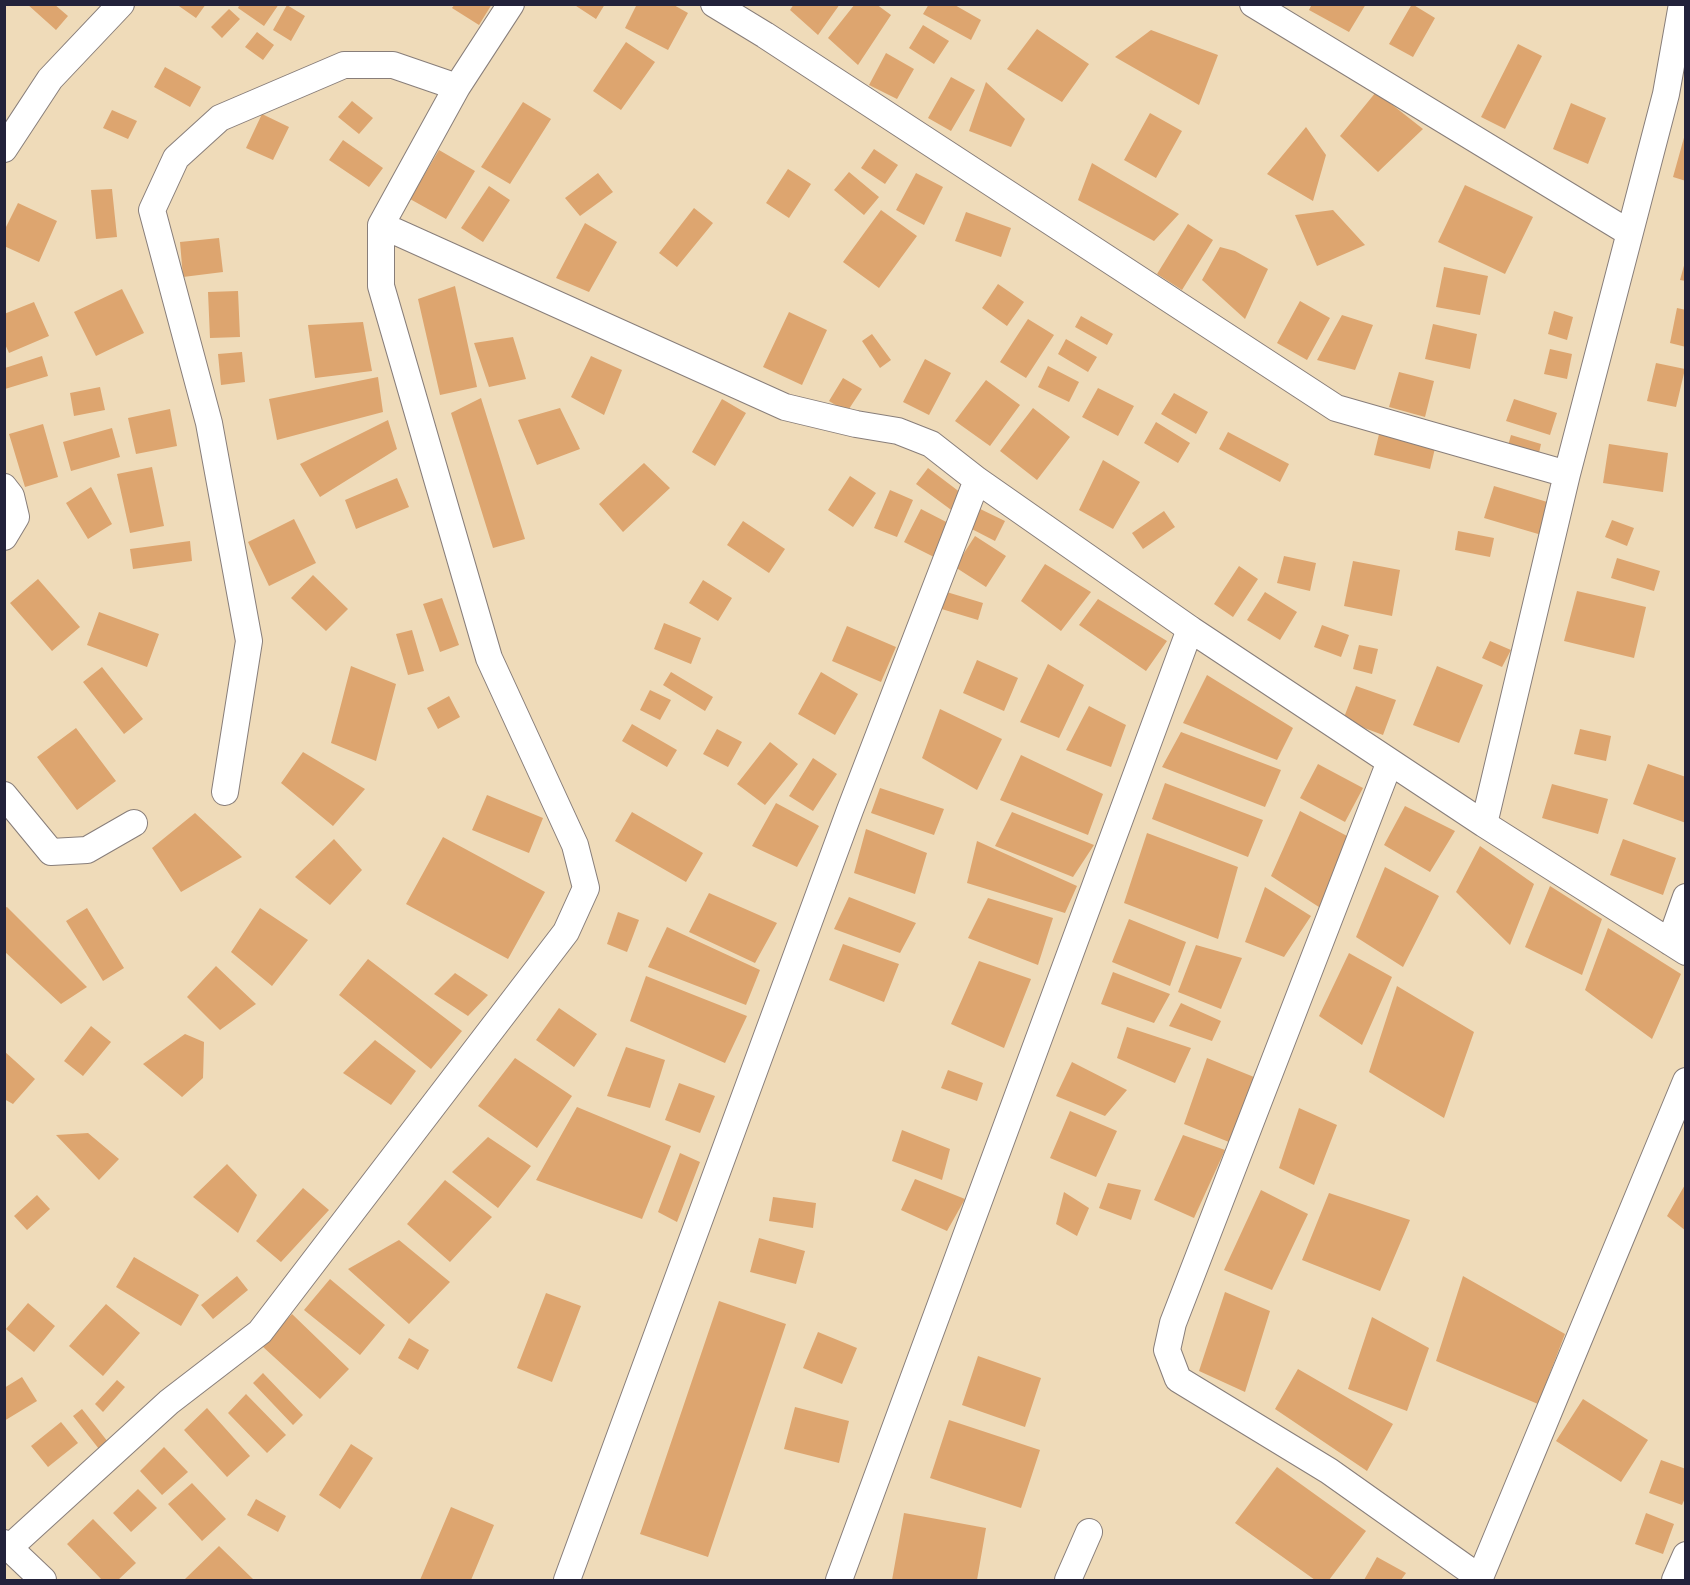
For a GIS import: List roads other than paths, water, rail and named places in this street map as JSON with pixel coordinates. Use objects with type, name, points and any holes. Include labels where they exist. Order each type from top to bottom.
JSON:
[{"type":"street","points":[[4,149],[50,79],[121,4]]},
{"type":"street","points":[[43,1581],[7,1545],[168,1402],[260,1332],[566,932],[586,888],[575,845],[489,658],[381,286],[381,225],[457,87],[511,4]]},
{"type":"street","points":[[714,4],[1336,408],[1567,474]]},
{"type":"street","points":[[1253,4],[1628,232]]},
{"type":"street","points":[[1484,824],[1567,474],[1628,232],[1676,99],[1682,4]]},
{"type":"street","points":[[225,792],[249,641],[209,423],[152,210],[176,158],[219,118],[344,65],[393,65],[457,87]]},
{"type":"street","points":[[381,225],[785,407],[856,424],[898,431],[931,444],[977,480],[1190,629],[1389,764],[1678,947],[1686,897]]},
{"type":"street","points":[[567,1581],[846,821],[977,480]]},
{"type":"street","points":[[4,487],[11,496],[16,517],[9,534],[4,537]]},
{"type":"street","points":[[839,1581],[1190,629]]},
{"type":"street","points":[[1389,764],[1173,1323],[1167,1350],[1178,1379],[1329,1471],[1480,1579],[1686,1081]]},
{"type":"street","points":[[4,795],[51,852],[87,850],[134,823]]},
{"type":"street","points":[[1068,1581],[1089,1532]]},
{"type":"street","points":[[1675,1581],[1686,1555]]}]
